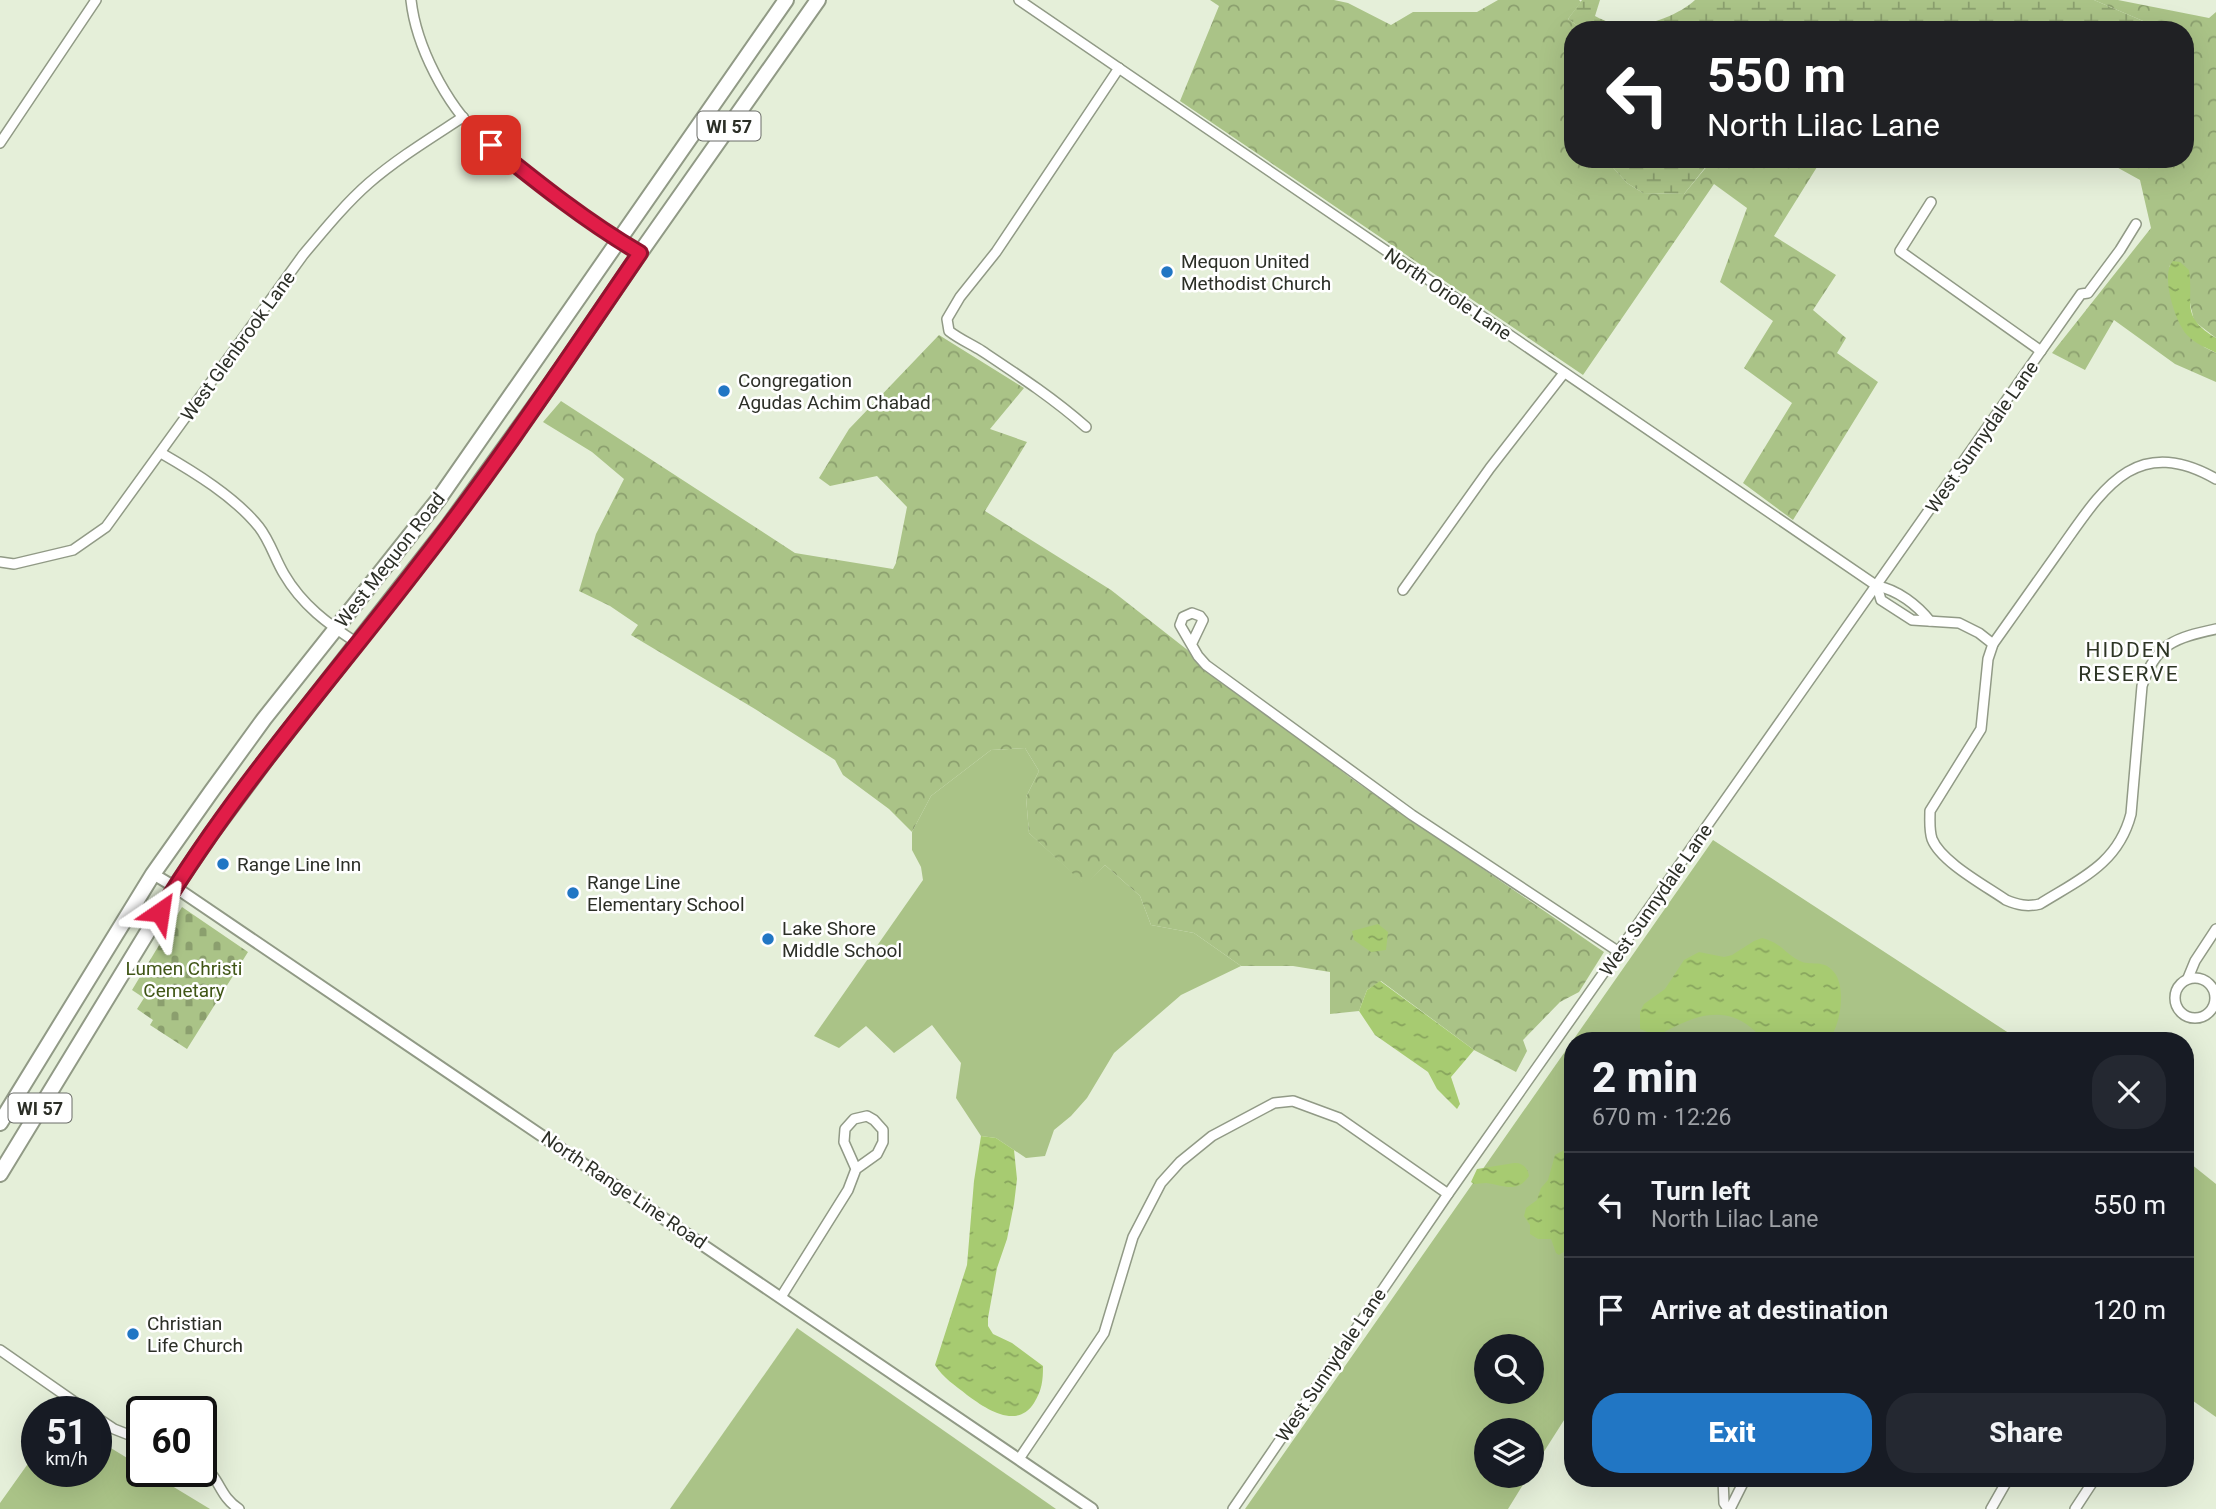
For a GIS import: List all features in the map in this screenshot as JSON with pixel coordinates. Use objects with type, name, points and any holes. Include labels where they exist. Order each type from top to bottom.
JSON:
[{"type":"main road","name":"West Mequon Road","points":[[0,1123],[153,874],[244,746],[438,500],[617,239],[786,0]]},
{"type":"main road","name":"West Mequon Road","points":[[0,1174],[175,887],[268,757],[457,515],[818,0]]},
{"type":"street","points":[[0,143],[96,0]]},
{"type":"street","points":[[411,0],[413,17],[429,63],[463,117],[479,136],[617,239],[640,253]]},
{"type":"street","name":"North Oriole Lane","points":[[1019,0],[1877,586],[1890,588],[1920,609],[1930,621]]},
{"type":"street","points":[[1086,427],[1055,400],[954,335],[949,331],[947,319],[960,297],[1010,231],[1119,68]]},
{"type":"street","name":"West Glenbrook Lane","points":[[0,562],[15,564],[73,550],[106,527],[303,255],[325,229],[387,168],[463,117]]},
{"type":"street","points":[[1931,202],[1900,251],[2041,351]]},
{"type":"street","name":"West Sunnydale Lane","points":[[1233,1509],[1448,1195],[2081,294],[2088,293],[2136,224]]},
{"type":"street","points":[[1403,590],[1490,468],[1564,373]]},
{"type":"street","points":[[161,453],[195,472],[247,514],[260,528],[284,574],[301,598],[317,616],[357,643]]},
{"type":"street","points":[[2216,479],[2196,468],[2162,463],[2138,467],[2109,484],[2085,512],[1993,644],[1988,659],[1981,729],[1930,811],[1932,840],[1947,859],[2006,900],[2017,905],[2030,906],[2040,904],[2100,867],[2119,845],[2127,830],[2134,797],[2143,686],[2148,668],[2154,656],[2165,645],[2186,635],[2216,629]]},
{"type":"street","name":"North Oriole Lane","points":[[1877,586],[1881,600],[1912,620],[1959,623],[1993,644]]},
{"type":"street","points":[[1192,643],[1206,665],[1412,816],[1619,952]]},
{"type":"street","name":"North Range Line Road","points":[[153,874],[1092,1509]]},
{"type":"street","points":[[2189,978],[2207,981],[2216,997],[2212,1009],[2202,1017],[2189,1018],[2183,1015],[2175,1005],[2175,992],[2178,986],[2189,978],[2195,961],[2216,929]]},
{"type":"street","points":[[1019,1459],[1104,1333],[1133,1237],[1161,1183],[1180,1162],[1212,1136],[1274,1102],[1293,1101],[1339,1118],[1448,1195]]},
{"type":"street","points":[[781,1297],[848,1189],[856,1169],[877,1154],[883,1142],[883,1130],[867,1116],[854,1119],[845,1129],[845,1142],[856,1169]]},
{"type":"street","points":[[0,1350],[66,1396]]},
{"type":"street","points":[[217,1482],[226,1501],[239,1509]]},
{"type":"street","points":[[1723,1487],[1724,1503],[1729,1509],[1741,1487]]},
{"type":"street","points":[[1991,1509],[2003,1487]]},
{"type":"street","points":[[2075,1509],[2089,1487]]},
{"type":"green space","points":[[1210,0],[1334,0],[1348,3],[1391,25],[1413,12],[1477,12],[1498,0],[1579,0],[1581,2],[1568,19],[1571,21],[1564,21],[1564,168],[1613,168],[1627,183],[1643,193],[1684,194],[1706,168],[1816,168],[1774,236],[1836,275],[1813,310],[1846,338],[1837,353],[1878,382],[1793,520],[1743,483],[1792,403],[1744,368],[1773,321],[1720,282],[1747,208],[1714,184],[1583,375],[1180,101],[1219,6]]},
{"type":"green space","points":[[1582,0],[1600,0],[1595,16],[1606,21],[1571,21],[1568,19]]},
{"type":"green space","points":[[1695,0],[2094,0],[2143,21],[1654,21],[1679,11]]},
{"type":"green space","points":[[2094,0],[2118,0],[2209,18],[2216,12],[2216,338],[2194,321],[2189,298],[2169,265],[2204,347],[2216,353],[2216,382],[2175,364],[2114,320],[2085,370],[2052,353],[2151,228],[2140,180],[2118,168],[2194,168],[2194,21],[2143,21]]},
{"type":"green space","points":[[1613,168],[1705,168],[1684,194],[1643,193],[1627,183]]},
{"type":"green space","points":[[939,335],[1024,388],[990,429],[1027,442],[985,511],[1111,590],[1352,779],[1604,952],[1579,992],[1560,1002],[1523,1040],[1527,1051],[1516,1072],[1474,1050],[1381,981],[1367,990],[1359,1011],[1330,1014],[1330,972],[1293,966],[1241,966],[1194,933],[1151,925],[1140,896],[1105,865],[1085,885],[1029,833],[1026,797],[1039,771],[1025,748],[991,750],[931,796],[912,832],[889,809],[843,775],[835,760],[631,635],[638,625],[610,606],[579,591],[596,534],[624,479],[592,452],[543,422],[561,401],[795,553],[893,569],[907,507],[877,476],[830,486],[819,478],[849,429]]},
{"type":"green space","points":[[1025,748],[1039,771],[1026,797],[1029,833],[1085,884],[1105,865],[1140,896],[1151,925],[1194,933],[1241,966],[1181,995],[1114,1053],[1087,1098],[1054,1130],[1045,1156],[1026,1158],[996,1138],[981,1136],[956,1098],[961,1063],[932,1025],[894,1053],[866,1026],[839,1048],[814,1036],[923,880],[921,867],[912,850],[912,832],[931,796],[991,750]]},
{"type":"green space","points":[[1713,840],[2007,1032],[1579,1032]]},
{"type":"green space","name":"Lumen Christi Cemetary","points":[[182,907],[248,952],[187,1049],[150,1025],[153,1020],[137,1009],[144,998],[132,990]]},
{"type":"green space","points":[[1564,1053],[1564,1420],[1544,1452],[1544,1418],[1474,1418],[1474,1488],[1521,1488],[1508,1509],[1245,1509]]},
{"type":"green space","points":[[2194,1166],[2216,1184],[2216,1417],[2194,1402]]},
{"type":"green space","points":[[797,1328],[1056,1509],[670,1509]]},
{"type":"green space","points":[[112,1449],[126,1457],[126,1487],[174,1487],[210,1509],[0,1509],[0,1503],[21,1473],[21,1487],[112,1487]]},
{"type":"water","points":[[2173,261],[2180,262],[2189,270],[2193,316],[2197,323],[2216,338],[2216,353],[2197,343],[2182,329],[2169,287],[2169,267]]},
{"type":"water","points":[[1378,924],[1388,932],[1386,950],[1371,952],[1354,940],[1352,931]]},
{"type":"water","points":[[1762,938],[1800,961],[1831,969],[1840,984],[1841,994],[1834,1032],[1756,1032],[1739,1020],[1713,1015],[1699,1017],[1665,1032],[1647,1032],[1640,1029],[1640,1012],[1644,1004],[1665,989],[1684,960],[1699,952],[1724,957],[1732,955]]},
{"type":"water","points":[[1380,981],[1474,1050],[1451,1077],[1460,1104],[1457,1109],[1437,1089],[1428,1072],[1375,1035],[1359,1011],[1367,990]]},
{"type":"water","points":[[981,1136],[996,1138],[1014,1150],[1017,1179],[1014,1204],[1007,1239],[997,1268],[988,1326],[993,1334],[1012,1343],[1043,1366],[1042,1385],[1037,1398],[1027,1411],[1019,1415],[1001,1414],[983,1406],[950,1381],[935,1365],[967,1265],[974,1181]]},
{"type":"water","points":[[1564,1150],[1564,1252],[1559,1255],[1551,1239],[1538,1239],[1530,1234],[1530,1225],[1524,1216],[1526,1208],[1537,1200],[1541,1188],[1548,1180],[1555,1155]]},
{"type":"water","points":[[1517,1163],[1526,1168],[1529,1176],[1520,1185],[1509,1187],[1471,1182],[1477,1169]]},
{"type":"place","name":"Mequon United Methodist Church","points":[[1167,272]]},
{"type":"place","name":"Congregation Agudas Achim Chabad","points":[[724,391]]},
{"type":"place","name":"Range Line Inn","points":[[223,864]]},
{"type":"place","name":"Range Line Elementary School","points":[[573,893]]},
{"type":"place","name":"Lake Shore Middle School","points":[[768,939]]},
{"type":"place","name":"Christian Life Church","points":[[133,1334]]},
{"type":"district","name":"HIDDEN RESERVE","points":[[2129,662]]},
{"type":"route","points":[[160,912],[211,834],[268,757],[449,525],[552,382],[640,253],[545,188],[491,145]]}]
